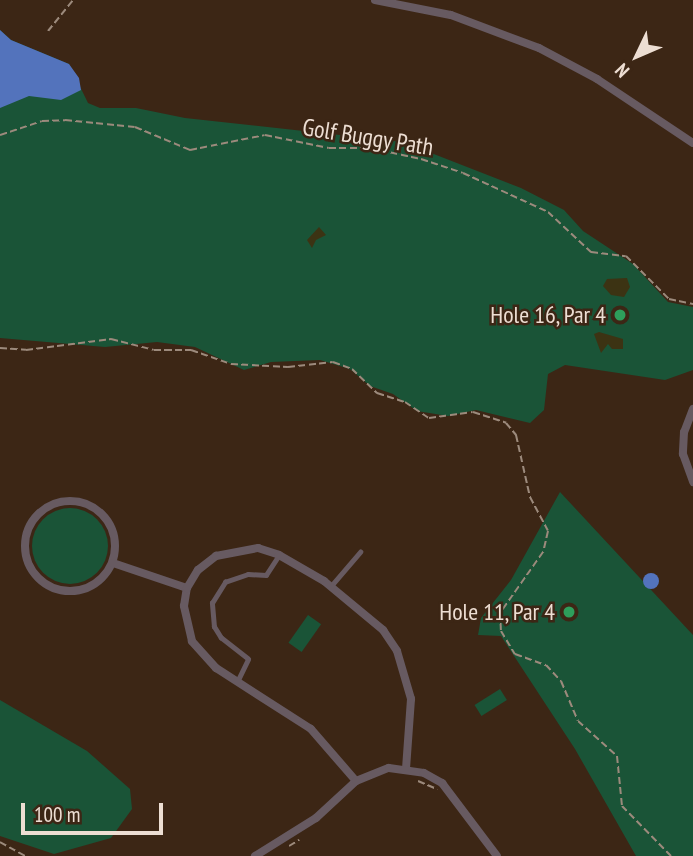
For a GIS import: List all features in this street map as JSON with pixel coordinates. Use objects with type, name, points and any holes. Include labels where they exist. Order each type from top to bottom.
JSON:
[{"type":"street","points":[[375,0],[451,15],[539,48],[597,79],[693,143]]},
{"type":"street","points":[[693,409],[684,432],[683,454],[693,482]]},
{"type":"street","points":[[68,501],[96,509],[114,533],[113,563],[100,580],[80,591],[51,587],[34,573],[26,552],[31,524],[53,504],[68,501]]},
{"type":"street","points":[[355,781],[311,729],[237,682],[202,656],[192,641],[184,606],[187,589],[198,570],[236,549],[258,548],[279,555],[331,586],[366,613],[397,651],[411,699],[407,768]]},
{"type":"street","points":[[113,563],[187,589]]},
{"type":"street","points":[[255,856],[316,818],[355,781],[372,772],[407,768],[442,783],[497,856]]},
{"type":"lane","points":[[331,586],[360,552]]},
{"type":"lane","points":[[237,682],[248,659],[221,638],[211,615],[212,603],[217,591],[236,576],[270,573],[279,555]]},
{"type":"path","points":[[48,31],[73,0]]},
{"type":"path","name":"Golf Buggy Path","points":[[0,135],[42,121],[65,120],[135,127],[190,150],[265,135],[329,148],[370,148],[428,161],[548,212],[591,252],[626,256],[673,302],[693,304]]},
{"type":"path","points":[[0,348],[26,350],[111,339],[154,350],[191,350],[231,364],[288,367],[333,362],[352,369],[377,393],[405,402],[429,418],[473,412],[506,423],[516,435],[530,497],[548,531],[543,552],[500,613],[501,631],[515,654],[545,665],[561,681],[579,721],[617,756],[622,806],[671,856]]},
{"type":"path","points":[[410,778],[435,791],[442,783]]},
{"type":"path","points":[[282,850],[303,836]]},
{"type":"path","points":[[0,842],[25,856]]},
{"type":"green space","points":[[0,30],[11,40],[69,64],[88,103],[100,108],[136,108],[185,118],[403,142],[521,188],[564,210],[583,231],[633,264],[668,302],[693,307],[693,370],[665,380],[565,365],[548,374],[544,410],[530,423],[476,410],[448,416],[417,411],[393,394],[370,386],[350,369],[320,360],[271,362],[244,370],[195,347],[157,342],[105,347],[0,338]]},
{"type":"green space","points":[[560,492],[693,635],[693,856],[636,856],[575,749],[501,636],[478,635],[481,618],[511,580]]},
{"type":"green space","points":[[70,508],[84,511],[97,519],[105,532],[108,546],[105,560],[97,573],[84,581],[70,584],[56,581],[43,573],[35,560],[32,546],[35,532],[43,519],[56,511]]},
{"type":"green space","points":[[308,615],[321,624],[302,652],[288,643]]},
{"type":"green space","points":[[500,689],[507,700],[481,716],[475,705]]},
{"type":"green space","points":[[0,700],[87,751],[130,789],[132,809],[111,838],[54,854],[0,836]]},
{"type":"sand","points":[[319,227],[326,235],[316,240],[312,248],[307,240]]},
{"type":"sand","points":[[627,278],[630,287],[624,297],[611,295],[603,286],[607,279]]},
{"type":"sand","points":[[599,332],[623,339],[623,349],[612,349],[608,344],[601,353],[594,334]]},
{"type":"water","points":[[0,30],[11,40],[69,64],[79,78],[81,90],[61,100],[29,96],[0,108]]},
{"type":"water","points":[[651,573],[657,575],[657,587],[651,589],[645,587],[643,581],[645,575]]},
{"type":"place","name":"Hole 16, Par 4","points":[[620,315]]},
{"type":"place","name":"Hole 11, Par 4","points":[[569,612]]}]
